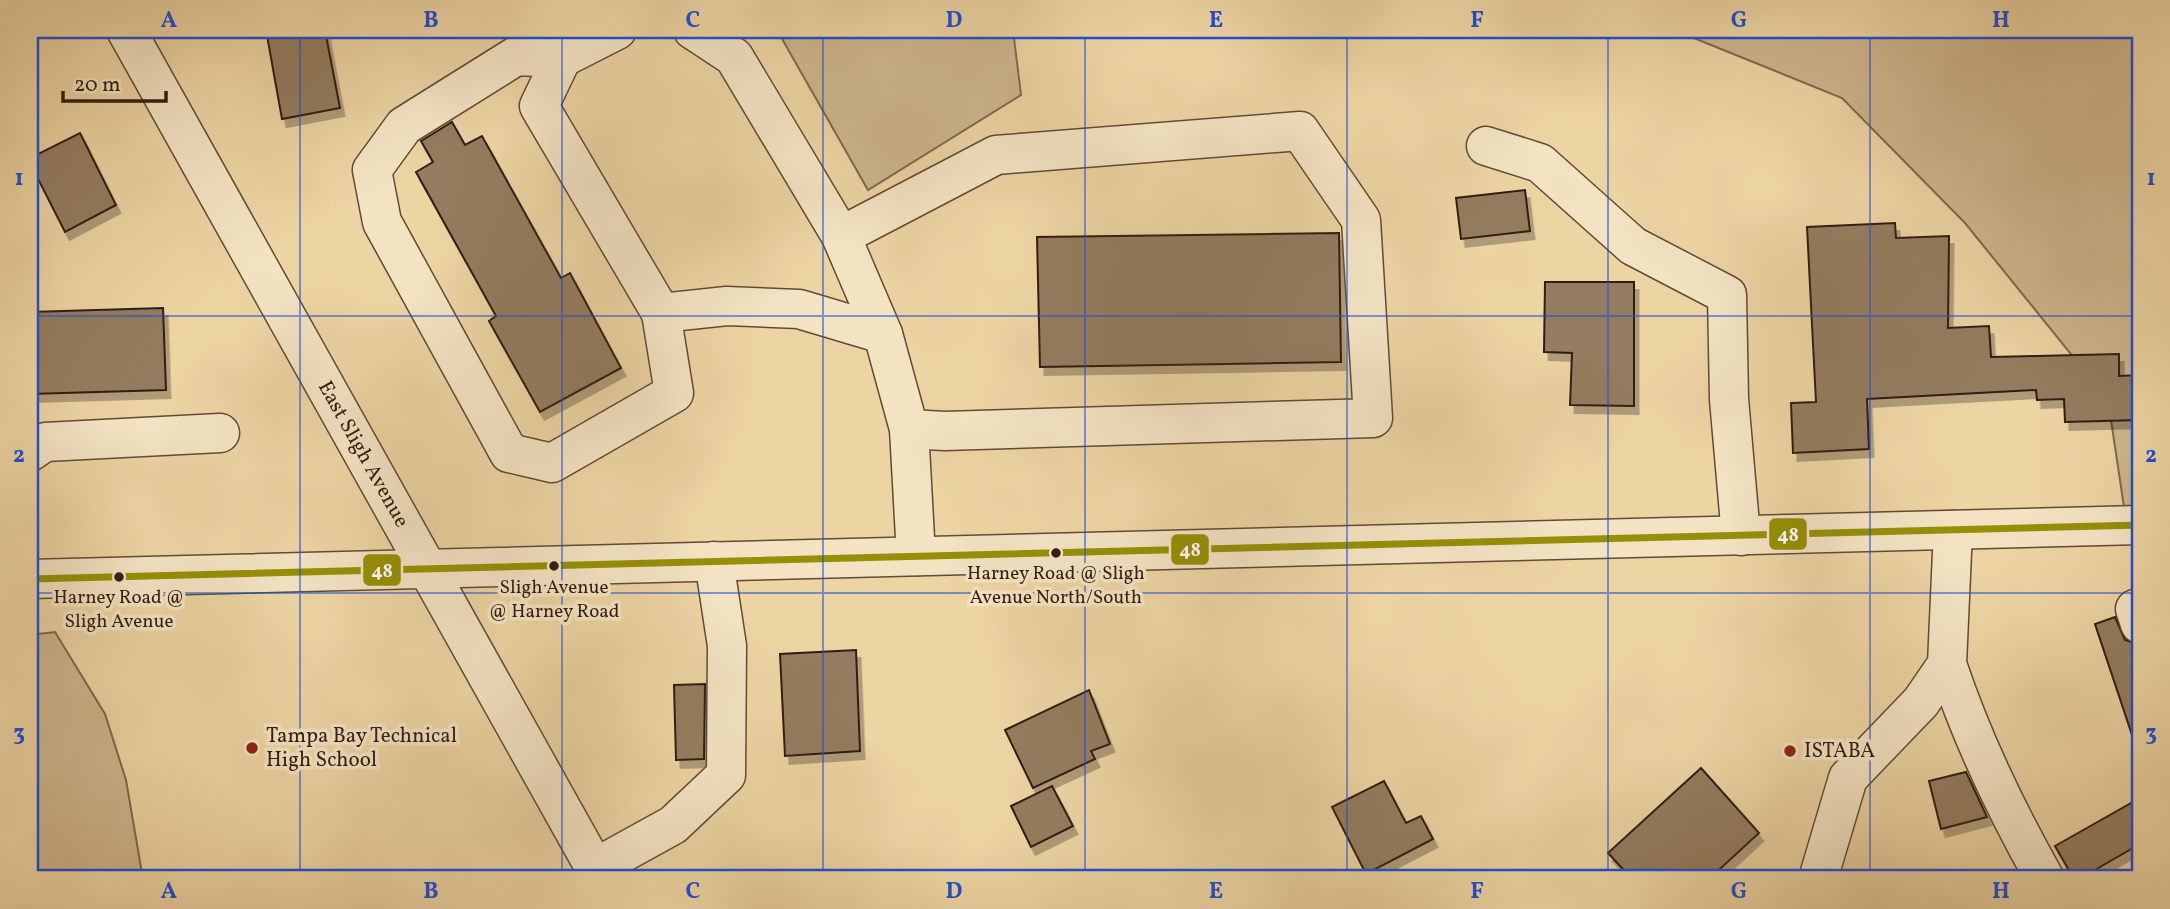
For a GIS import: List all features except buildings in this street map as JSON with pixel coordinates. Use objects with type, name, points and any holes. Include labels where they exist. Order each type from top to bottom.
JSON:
[{"type":"street","name":"East Sligh Avenue","points":[[126,30],[598,874]]},
{"type":"street","points":[[562,58],[539,106],[661,313],[674,393],[552,463],[509,453],[382,222],[372,170],[404,126],[516,56],[562,58],[617,30]]},
{"type":"street","points":[[693,30],[734,57],[841,236],[883,334],[909,429],[916,556]]},
{"type":"street","points":[[841,236],[996,155],[1300,131],[1361,220],[1373,418],[945,431],[909,429]]},
{"type":"street","points":[[1486,146],[1540,163],[1633,246],[1727,295],[1730,399],[1741,536]]},
{"type":"street","points":[[661,313],[727,306],[799,309],[883,334]]},
{"type":"street","points":[[30,452],[45,442],[220,433]]},
{"type":"street","points":[[30,579],[2140,526]]},
{"type":"street","points":[[1953,530],[1947,664],[1960,705],[2010,818],[2045,879]]},
{"type":"street","points":[[598,874],[673,825],[726,775],[727,646],[714,561]]},
{"type":"street","points":[[1818,879],[1849,778],[1921,702],[1947,664]]},
{"type":"shaded area","points":[[777,30],[1013,30],[1021,95],[868,190]]},
{"type":"shaded area","points":[[1674,30],[2140,30],[2140,507],[2124,507],[2108,400],[1965,223],[1842,98]]},
{"type":"shaded area","points":[[55,632],[105,714],[126,780],[143,879],[30,879],[30,635]]},
{"type":"transit line","name":"48","points":[[30,579],[2140,525]]},
{"type":"place","name":"Harney Road @ Sligh Avenue North/South","points":[[1056,553]]},
{"type":"place","name":"Sligh Avenue @ Harney Road","points":[[554,566]]},
{"type":"place","name":"Harney Road @ Sligh Avenue","points":[[119,577]]},
{"type":"place","name":"Tampa Bay Technical High School","points":[[252,748]]},
{"type":"place","name":"ISTABA","points":[[1790,751]]}]
